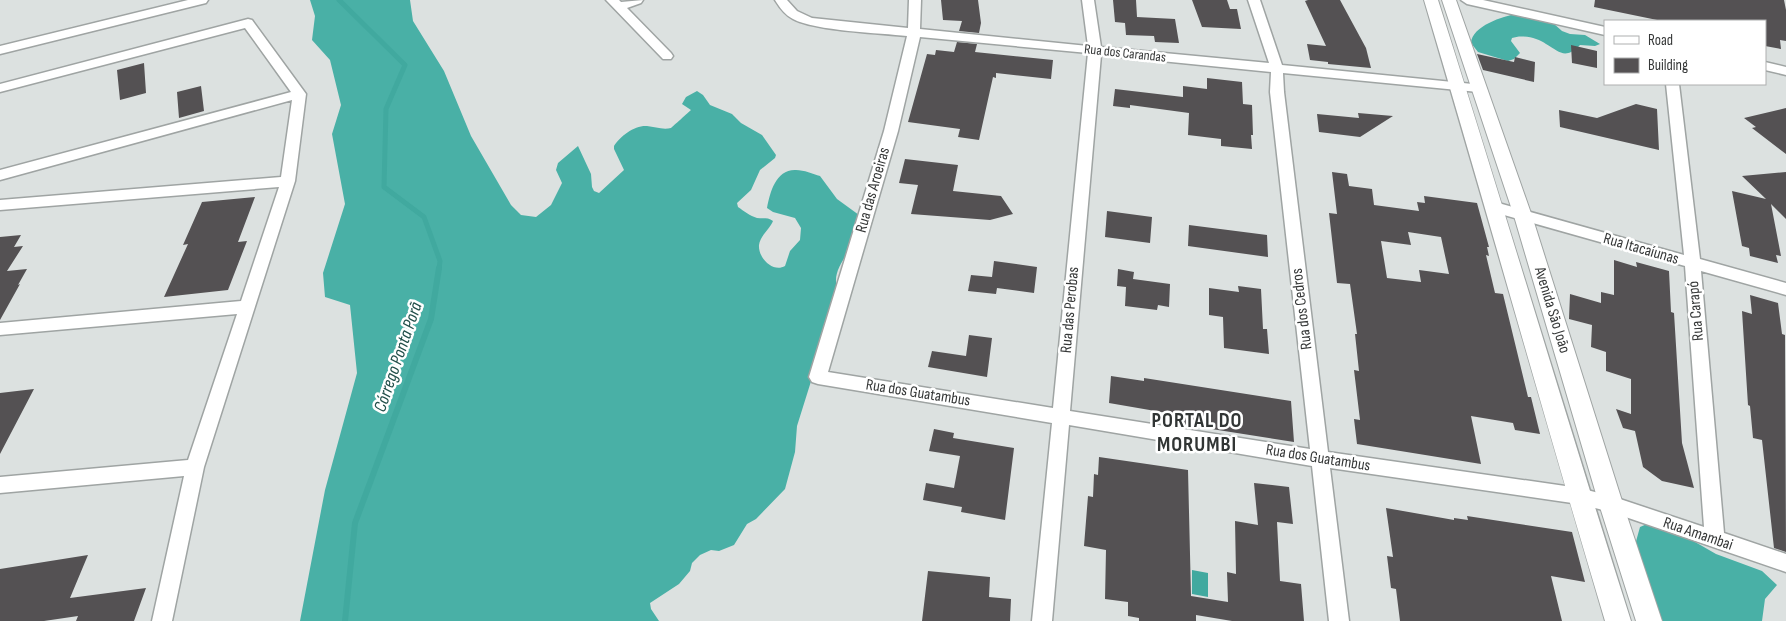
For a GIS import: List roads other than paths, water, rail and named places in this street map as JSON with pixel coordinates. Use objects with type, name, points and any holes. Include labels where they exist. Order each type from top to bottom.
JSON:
[{"type":"street","points":[[0,50],[202,0]]},
{"type":"street","points":[[615,3],[637,0]]},
{"type":"street","name":"Rua dos Carandas","points":[[781,0],[792,15],[800,20],[914,34],[1478,88]]},
{"type":"street","name":"Rua das Aroeiras","points":[[818,377],[890,131],[914,34],[915,0]]},
{"type":"street","name":"Rua das Perobas","points":[[1042,621],[1095,50],[1088,0]]},
{"type":"street","name":"Rua dos Cedros","points":[[1254,0],[1277,68],[1277,92],[1340,621]]},
{"type":"street","name":"Avenida São João","points":[[1431,0],[1495,207],[1618,621]]},
{"type":"street","name":"Avenida São João","points":[[1449,0],[1523,216],[1611,504],[1649,621]]},
{"type":"street","points":[[1466,0],[1604,31]]},
{"type":"street","points":[[1531,14],[1532,0]]},
{"type":"street","points":[[615,3],[668,56]]},
{"type":"street","points":[[0,88],[248,23],[299,94],[288,181],[195,467],[162,621]]},
{"type":"street","points":[[1766,66],[1786,71]]},
{"type":"street","name":"Rua Carapó","points":[[1673,85],[1693,263],[1714,539]]},
{"type":"street","points":[[0,175],[299,94]]},
{"type":"street","points":[[0,205],[288,181]]},
{"type":"street","name":"Rua Itacaíunas","points":[[1495,207],[1786,289]]},
{"type":"street","points":[[0,330],[247,307]]},
{"type":"street","points":[[1534,337],[1561,339]]},
{"type":"street","name":"Rua dos Guatambus","points":[[818,377],[1320,458],[1580,496],[1611,504]]},
{"type":"street","points":[[0,485],[195,467]]},
{"type":"street","name":"Rua Amambai","points":[[1611,504],[1786,563]]},
{"type":"waterway","name":"Córrego Ponta Porã","points":[[339,0],[405,65],[386,109],[384,187],[424,217],[440,261],[439,269]]},
{"type":"waterway","name":"Córrego Ponta Porã","points":[[345,621],[355,523],[431,319],[439,268]]},
{"type":"district","name":"PORTAL DO MORUMBI","points":[[1197,432]]}]
